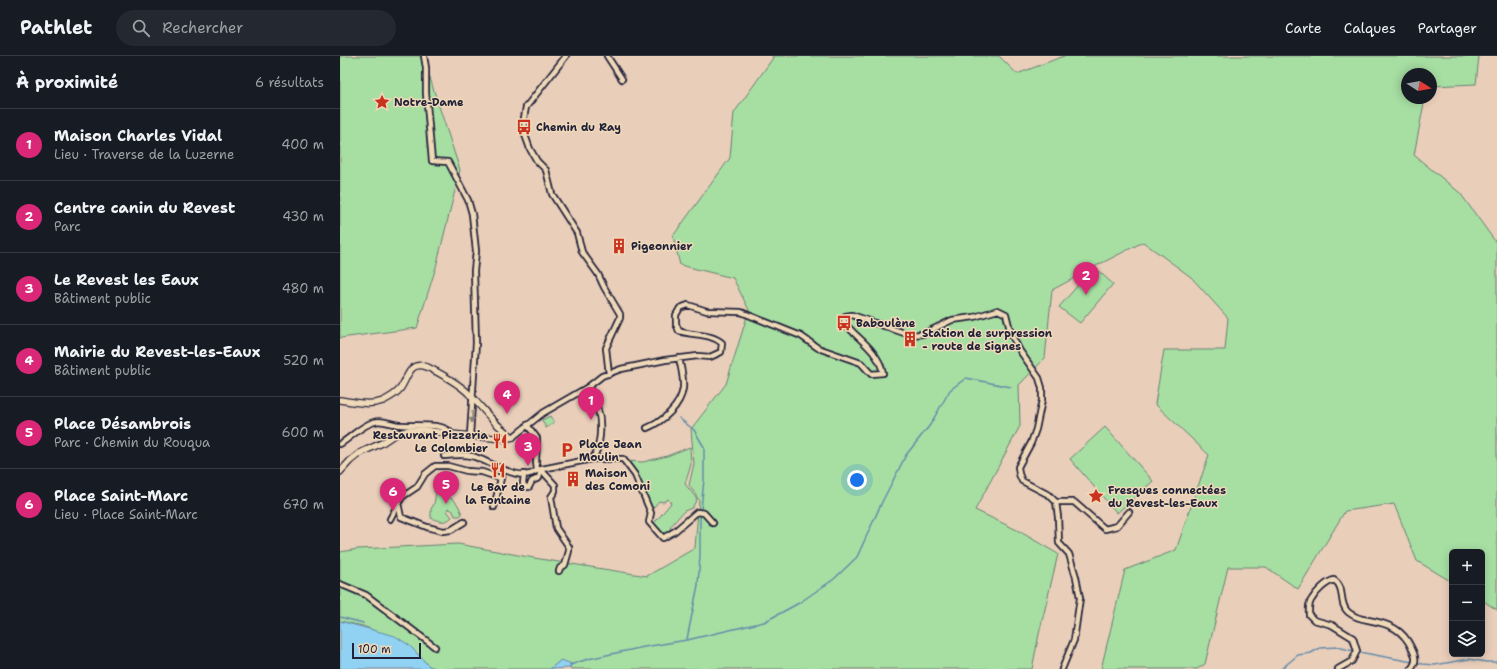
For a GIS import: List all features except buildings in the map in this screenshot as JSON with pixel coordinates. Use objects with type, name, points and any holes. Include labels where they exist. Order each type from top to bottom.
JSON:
[{"type":"street","points":[[424,56],[432,161],[448,162],[468,200],[472,214],[476,251],[474,271],[476,343],[470,435]]},
{"type":"street","points":[[566,56],[526,107],[524,118],[525,135],[530,149],[537,161],[546,170],[552,194],[577,233],[582,252],[598,274],[620,314],[620,318],[606,348],[609,374]]},
{"type":"street","points":[[607,56],[622,79]]},
{"type":"street","points":[[340,472],[360,453],[408,430],[419,429],[451,434],[504,439],[513,437],[527,425],[564,400],[588,387],[602,376],[621,369],[679,358],[698,356],[710,357],[721,352],[722,343],[716,338],[680,331],[676,324],[676,315],[680,308],[688,305],[707,311],[741,312],[800,336],[818,348],[861,362],[872,374],[883,373],[881,362],[865,343],[844,323],[843,318],[845,316],[852,315],[913,335],[923,334],[952,320],[1001,311],[1006,314],[1011,334],[1020,351],[1040,378],[1042,388],[1042,400],[1036,429],[1031,443],[1018,467],[1019,474],[1022,481],[1049,495],[1056,502],[1059,543],[1069,554],[1076,577],[1080,598],[1074,640],[1062,669]]},
{"type":"street","points":[[647,428],[656,425],[664,419],[678,402],[682,394],[683,379],[679,358]]},
{"type":"street","points":[[340,400],[369,404],[382,401],[397,392],[410,370],[420,366],[440,374],[466,391],[494,421],[513,437]]},
{"type":"street","points":[[588,387],[597,406],[600,421],[598,448],[592,459]]},
{"type":"street","points":[[340,444],[364,427],[378,421],[402,425],[426,425],[447,430],[451,434]]},
{"type":"street","points":[[524,474],[523,484],[526,487],[529,486],[532,481],[539,478],[540,474],[538,471],[537,438],[527,425]]},
{"type":"street","points":[[444,456],[472,456],[503,470],[524,474],[592,459],[623,460],[635,474],[651,513],[650,522],[663,538],[675,531],[698,512],[704,513],[713,523]]},
{"type":"street","points":[[390,519],[402,497],[418,486],[426,473],[435,466],[448,466],[467,471],[482,472],[500,478]]},
{"type":"street","points":[[494,507],[503,470]]},
{"type":"street","points":[[538,471],[545,474],[555,485],[555,491],[551,497],[556,528],[569,547],[568,560],[559,571]]},
{"type":"street","points":[[1056,502],[1074,502],[1105,528],[1117,526],[1129,512]]},
{"type":"street","points":[[398,503],[401,517],[433,528],[449,531],[464,522]]},
{"type":"street","points":[[1338,669],[1352,661],[1357,651],[1353,638],[1332,625],[1314,620],[1309,615],[1311,599],[1329,581],[1334,580],[1340,587],[1342,604],[1348,612],[1357,618],[1384,623],[1400,631],[1407,638],[1416,657],[1414,665],[1411,669]]},
{"type":"street","points":[[340,584],[366,595],[435,647]]},
{"type":"green space","points":[[340,56],[424,56],[460,170],[436,267],[417,328],[340,338]]},
{"type":"green space","points":[[772,56],[999,56],[1017,74],[1064,56],[1479,56],[1476,84],[1437,86],[1437,68],[1401,68],[1401,104],[1424,104],[1414,155],[1460,193],[1497,244],[1497,610],[1485,602],[1485,549],[1449,549],[1449,580],[1417,561],[1394,504],[1345,511],[1298,589],[1266,567],[1228,567],[1205,664],[1197,669],[1101,669],[1125,570],[1176,550],[1209,455],[1155,404],[1164,350],[1225,350],[1228,318],[1191,277],[1143,242],[1094,267],[1113,284],[1080,323],[1059,307],[1093,268],[1052,290],[1045,358],[1019,385],[1020,426],[975,510],[1017,530],[1058,554],[1032,669],[570,669],[561,660],[550,669],[438,669],[429,666],[409,645],[363,626],[340,621],[340,552],[358,549],[458,544],[647,576],[695,548],[699,500],[689,485],[694,464],[691,429],[726,384],[749,310],[733,278],[680,265],[673,236],[730,158],[734,113],[773,58]]},
{"type":"green space","points":[[550,416],[554,423],[546,428],[542,420]]},
{"type":"green space","points":[[1105,427],[1153,481],[1117,513],[1070,459]]},
{"type":"green space","points":[[690,447],[691,465],[685,484],[697,499],[692,508],[684,511],[671,526],[669,532],[662,535],[652,524],[671,503],[668,499],[663,502],[659,501],[652,509],[626,461],[643,462],[667,456]]},
{"type":"green space","points":[[435,487],[443,488],[443,494],[455,501],[462,514],[460,516],[455,516],[453,511],[448,508],[447,511],[452,517],[447,521],[431,518],[431,509],[434,504],[436,492],[434,492]]},
{"type":"water","points":[[340,621],[395,636],[409,645],[429,666],[438,669],[340,669]]},
{"type":"water","points":[[561,660],[572,664],[570,668],[550,669]]},
{"type":"waterway","points":[[570,665],[588,659],[644,647],[687,640],[764,622],[799,603],[834,579],[857,557],[882,502],[906,455],[930,425],[950,390],[966,378],[1011,387]]},
{"type":"waterway","points":[[679,418],[694,430],[704,447],[704,479],[700,520],[698,585],[687,639]]},
{"type":"waterway","points":[[340,617],[363,623]]},
{"type":"waterway","points":[[1281,669],[1298,655],[1311,653],[1320,648],[1337,647],[1354,651]]},
{"type":"waterway","points":[[1359,652],[1435,665],[1469,659],[1497,662]]},
{"type":"place","name":"Notre-Dame","points":[[382,102]]},
{"type":"place","name":"Chemin du Ray","points":[[524,127]]},
{"type":"place","name":"Pigeonnier","points":[[619,246]]},
{"type":"place","name":"Centre canin du Revest","points":[[1086,295]]},
{"type":"place","name":"Baboulène","points":[[844,323]]},
{"type":"place","name":"Station de surpression - route de Signes","points":[[910,339]]},
{"type":"place","name":"Mairie du Revest-les-Eaux","points":[[507,414]]},
{"type":"place","name":"Maison Charles Vidal","points":[[591,420]]},
{"type":"place","name":"Restaurant Pizzeria Le Colombier","points":[[500,441]]},
{"type":"place","name":"Place Jean Moulin","points":[[567,450]]},
{"type":"place","name":"Le Revest les Eaux","points":[[528,466]]},
{"type":"place","name":"Le Bar de la Fontaine","points":[[498,470]]},
{"type":"place","name":"Maison des Comoni","points":[[573,479]]},
{"type":"place","name":"Fresques connectées du Revest-les-Eaux","points":[[1096,496]]},
{"type":"place","name":"Place Désambrois","points":[[446,504]]},
{"type":"place","name":"Place Saint-Marc","points":[[393,511]]}]
